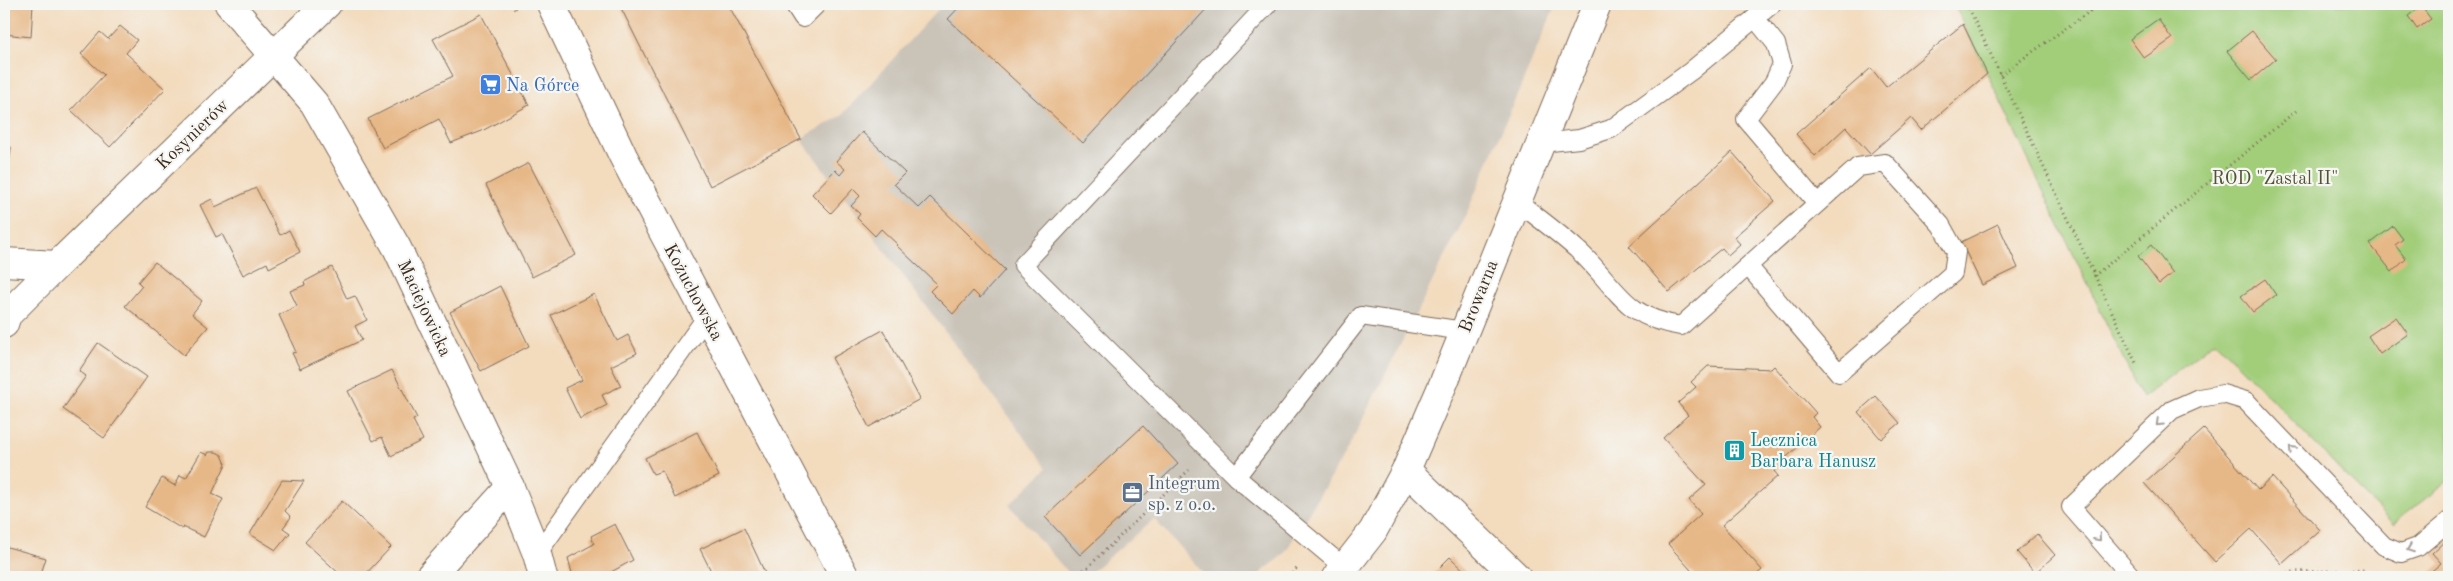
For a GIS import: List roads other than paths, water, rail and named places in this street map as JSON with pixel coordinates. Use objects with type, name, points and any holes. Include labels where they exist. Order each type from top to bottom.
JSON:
[{"type":"street","name":"Maciejowicka","points":[[229,4],[275,55],[314,103],[397,248],[510,487],[540,566]]},
{"type":"street","name":"Kosynierów","points":[[4,324],[7,314],[56,264],[327,4]]},
{"type":"street","name":"Kożuchowska","points":[[551,4],[623,156],[846,577]]},
{"type":"street","name":"Browarna","points":[[1341,573],[1373,531],[1406,470],[1597,4]]},
{"type":"street","points":[[4,262],[56,264]]},
{"type":"street","points":[[1406,470],[1517,577]]},
{"type":"street","points":[[429,577],[510,487]]},
{"type":"lane","points":[[794,4],[803,18],[816,4]]},
{"type":"lane","points":[[1268,4],[1023,265],[1236,477],[1317,545],[1341,573]]},
{"type":"lane","points":[[1541,143],[1579,139],[1611,129],[1691,71],[1772,4]]},
{"type":"lane","points":[[1755,18],[1776,44],[1782,64],[1774,82],[1746,119],[1817,203]]},
{"type":"lane","points":[[1517,202],[1583,255],[1627,305],[1661,323],[1681,326],[1817,203],[1858,168],[1885,162],[1942,225],[1956,252],[1954,273],[1839,373],[1748,266]]},
{"type":"lane","points":[[540,566],[707,316]]},
{"type":"lane","points":[[1236,477],[1361,316],[1464,331]]},
{"type":"lane","points":[[2132,577],[2071,507],[2172,410],[2199,398],[2223,394],[2246,401],[2384,546],[2401,553],[2418,547],[2449,521]]},
{"type":"place","name":"Na Górce","points":[[490,85]]},
{"type":"place","name":"Lecznica Barbara Hanusz","points":[[1734,450]]},
{"type":"place","name":"Integrum sp. z o.o.","points":[[1132,493]]},
{"type":"park label","name":"ROD \"Zastal II\"","points":[[2275,178]]}]
